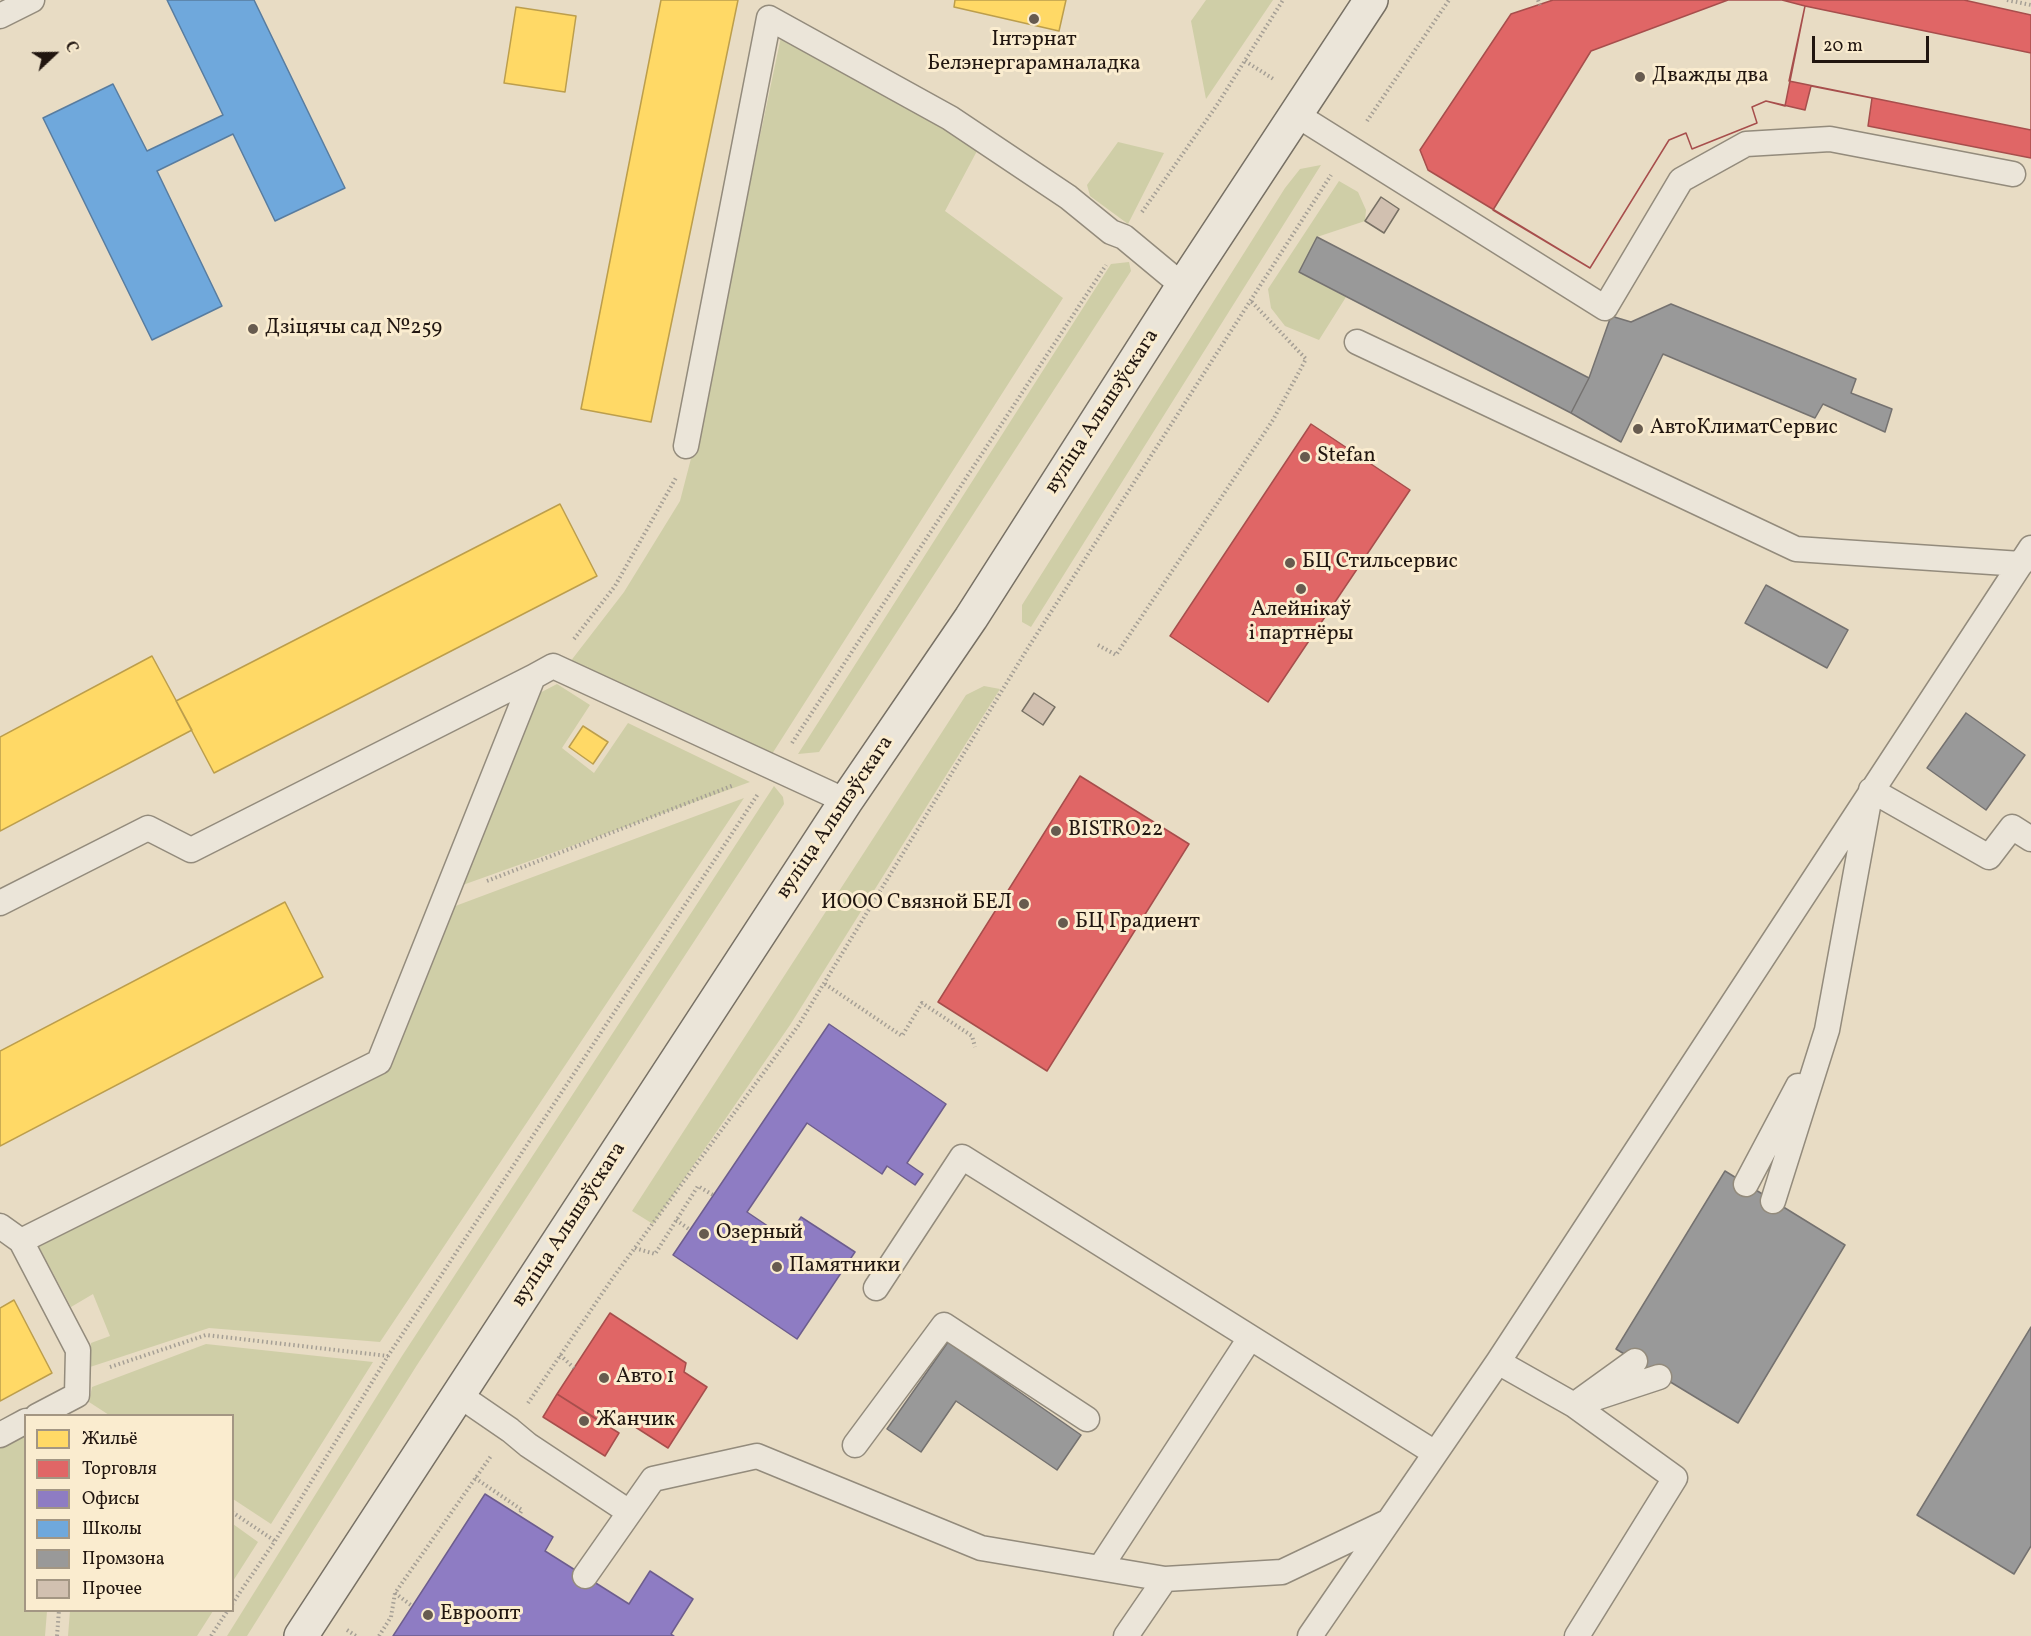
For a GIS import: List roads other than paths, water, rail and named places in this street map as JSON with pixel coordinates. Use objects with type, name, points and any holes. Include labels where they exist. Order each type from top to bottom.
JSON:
[{"type":"main road","name":"вуліца Альшэўскага","points":[[301,1636],[846,801],[971,618],[1183,286],[1371,0]]},
{"type":"lane","points":[[0,16],[32,0]]},
{"type":"lane","points":[[686,446],[769,18],[950,118],[1068,197],[1111,232],[1124,237],[1183,286]]},
{"type":"lane","points":[[1296,115],[1605,308],[1681,180],[1746,144],[1830,139],[2013,174]]},
{"type":"lane","points":[[1357,342],[1796,549],[2026,556]]},
{"type":"lane","points":[[1310,1636],[1498,1362],[2026,556]]},
{"type":"lane","points":[[543,671],[846,801]]},
{"type":"lane","points":[[21,1241],[379,1062],[444,898],[543,671]]},
{"type":"lane","points":[[0,903],[148,828],[191,850],[543,671]]},
{"type":"lane","points":[[1871,790],[1989,857],[2012,827],[2031,839]]},
{"type":"lane","points":[[1773,1201],[1827,1030],[1871,790]]},
{"type":"lane","points":[[1746,1184],[1827,1030]]},
{"type":"lane","points":[[876,1288],[962,1157],[1435,1453]]},
{"type":"lane","points":[[0,1226],[21,1241],[78,1350],[77,1395],[41,1414]]},
{"type":"lane","points":[[855,1445],[944,1325],[1087,1419]]},
{"type":"lane","points":[[1100,1568],[1250,1338]]},
{"type":"lane","points":[[1574,1405],[1635,1361]]},
{"type":"lane","points":[[1498,1362],[1574,1405],[1675,1478],[1577,1636]]},
{"type":"lane","points":[[1574,1405],[1659,1377]]},
{"type":"lane","points":[[459,1395],[528,1445],[629,1512]]},
{"type":"lane","points":[[0,1435],[24,1423]]},
{"type":"lane","points":[[585,1576],[653,1479],[758,1456],[981,1548],[1165,1579],[1282,1572],[1388,1522]]},
{"type":"lane","points":[[1126,1636],[1165,1579]]},
{"type":"place","name":"Інтэрнат Белэнергарамналадка","points":[[1034,19]]},
{"type":"place","name":"Дважды два","points":[[1640,77]]},
{"type":"place","name":"Дзіцячы сад №259","points":[[253,329]]},
{"type":"place","name":"АвтоКлиматСервис","points":[[1638,429]]},
{"type":"place","name":"Stefan","points":[[1305,457]]},
{"type":"place","name":"БЦ Стильсервис","points":[[1290,563]]},
{"type":"place","name":"Алейнікаў і партнёры","points":[[1301,589]]},
{"type":"place","name":"BISTRO22","points":[[1056,831]]},
{"type":"place","name":"ИООО Связной БЕЛ","points":[[1024,904]]},
{"type":"place","name":"БЦ Градиент","points":[[1063,923]]},
{"type":"place","name":"Озерный","points":[[704,1234]]},
{"type":"place","name":"Памятники","points":[[777,1267]]},
{"type":"place","name":"Авто 1","points":[[604,1378]]},
{"type":"place","name":"Жанчик","points":[[584,1421]]},
{"type":"place","name":"Евроопт","points":[[428,1615]]}]
